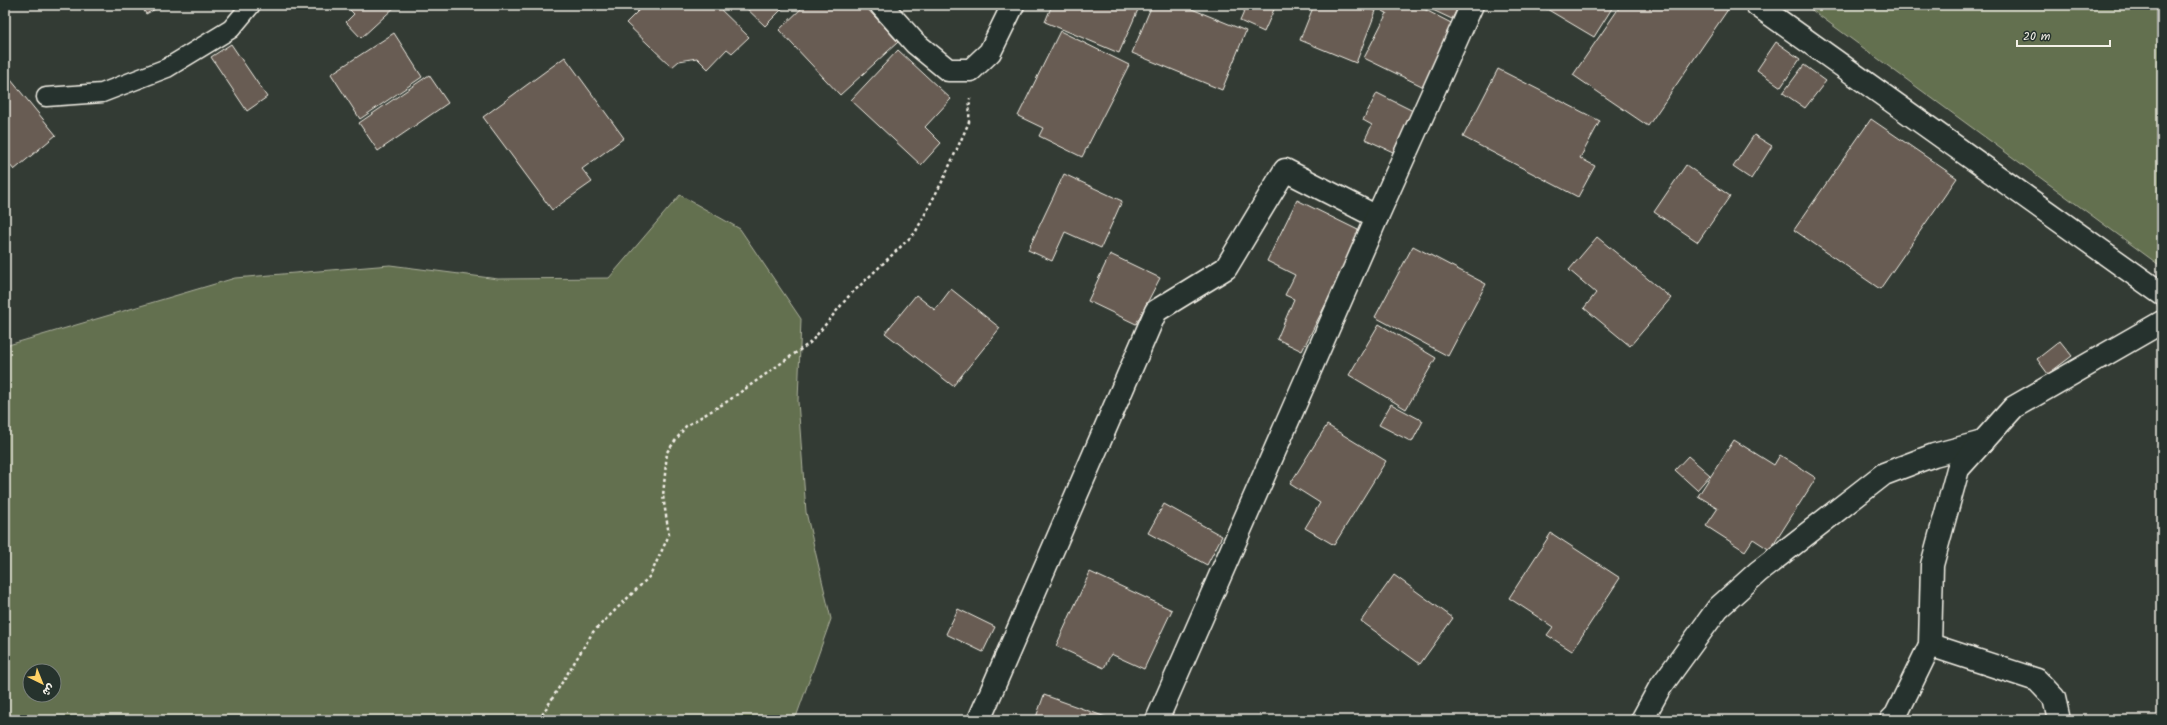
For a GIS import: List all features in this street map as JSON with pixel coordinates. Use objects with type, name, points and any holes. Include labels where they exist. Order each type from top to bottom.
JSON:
[{"type":"street","points":[[881,5],[915,43],[948,70],[971,70],[990,52],[1013,5]]},
{"type":"street","points":[[1157,720],[1376,217],[1472,5]]},
{"type":"street","points":[[1757,5],[2162,294]]},
{"type":"street","points":[[979,720],[1156,310],[1226,268],[1285,170],[1376,217]]},
{"type":"street","points":[[1891,720],[1896,714],[1930,645],[1932,565],[1958,469],[2014,407],[2162,322]]},
{"type":"street","points":[[1642,720],[1659,689],[1718,608],[1758,572],[1884,474],[1934,455],[1983,442]]},
{"type":"street","points":[[1930,645],[2037,680],[2054,698],[2059,720]]},
{"type":"lane","points":[[46,97],[102,93],[167,68],[231,29],[251,5]]},
{"type":"path","points":[[539,720],[593,632],[650,576],[669,535],[664,496],[667,452],[686,426],[728,401],[811,342],[848,297],[915,233],[944,178],[969,122],[971,70]]},
{"type":"green space","points":[[1805,5],[2162,5],[2162,267]]},
{"type":"green space","points":[[680,195],[740,229],[801,319],[798,401],[806,512],[831,619],[795,720],[5,720],[5,346],[235,278],[390,265],[498,279],[609,278]]},
{"type":"building","points":[[141,5],[163,5],[146,14]]},
{"type":"building","points":[[345,5],[397,5],[361,38],[346,22],[354,14]]},
{"type":"building","points":[[644,5],[716,5],[749,37],[732,53],[727,49],[708,69],[697,58],[679,61],[672,67],[626,23]]},
{"type":"building","points":[[743,5],[786,5],[765,26]]},
{"type":"building","points":[[805,5],[864,5],[898,42],[840,95],[779,30]]},
{"type":"building","points":[[1052,5],[1140,5],[1119,53],[1045,22]]},
{"type":"building","points":[[1152,5],[1182,5],[1246,31],[1222,90],[1132,53]]},
{"type":"building","points":[[1247,5],[1270,5],[1275,7],[1264,32],[1240,21]]},
{"type":"building","points":[[1314,5],[1360,5],[1376,11],[1356,63],[1300,40]]},
{"type":"building","points":[[1385,5],[1416,5],[1455,25],[1424,87],[1364,58],[1387,13],[1382,11]]},
{"type":"building","points":[[1422,5],[1459,5],[1452,19]]},
{"type":"building","points":[[1540,5],[1614,5],[1594,37]]},
{"type":"building","points":[[1621,5],[1731,5],[1648,126],[1573,75]]},
{"type":"building","points":[[1060,31],[1129,65],[1082,157],[1039,136],[1043,128],[1018,116]]},
{"type":"building","points":[[394,33],[422,77],[360,119],[331,74]]},
{"type":"building","points":[[1776,42],[1800,59],[1781,87],[1757,70]]},
{"type":"building","points":[[231,44],[267,97],[247,111],[211,57]]},
{"type":"building","points":[[898,50],[951,99],[925,127],[941,143],[921,165],[851,100]]},
{"type":"building","points":[[565,57],[624,138],[582,169],[592,182],[552,210],[483,117]]},
{"type":"building","points":[[1804,65],[1826,81],[1805,108],[1783,93]]},
{"type":"building","points":[[1498,69],[1600,121],[1580,158],[1595,166],[1578,197],[1463,137]]},
{"type":"building","points":[[429,75],[448,103],[378,151],[359,123]]},
{"type":"building","points":[[11,80],[56,135],[14,170],[5,159],[5,84]]},
{"type":"building","points":[[1377,93],[1413,111],[1393,152],[1365,139],[1372,125],[1363,120]]},
{"type":"building","points":[[1871,119],[1957,178],[1880,289],[1794,230]]},
{"type":"building","points":[[1754,135],[1772,146],[1751,179],[1733,167]]},
{"type":"building","points":[[1686,165],[1730,196],[1698,242],[1654,212]]},
{"type":"building","points":[[1064,174],[1122,201],[1101,248],[1065,232],[1052,261],[1028,250]]},
{"type":"building","points":[[1297,200],[1362,232],[1302,351],[1277,339],[1294,299],[1285,295],[1295,275],[1267,261]]},
{"type":"building","points":[[1597,237],[1671,298],[1630,346],[1584,308],[1596,293],[1569,270]]},
{"type":"building","points":[[1413,246],[1486,284],[1448,356],[1375,317]]},
{"type":"building","points":[[1110,254],[1160,278],[1136,324],[1088,301]]},
{"type":"building","points":[[951,289],[1000,328],[953,386],[885,333],[916,295],[935,310]]},
{"type":"building","points":[[1379,324],[1436,358],[1406,409],[1349,375]]},
{"type":"building","points":[[2060,341],[2072,356],[2048,374],[2037,359]]},
{"type":"building","points":[[1391,404],[1423,421],[1412,442],[1379,425]]},
{"type":"building","points":[[1327,425],[1386,461],[1334,545],[1305,528],[1320,503],[1290,484]]},
{"type":"building","points":[[1734,440],[1774,465],[1780,455],[1816,478],[1770,550],[1753,539],[1745,551],[1706,526],[1718,508],[1698,496]]},
{"type":"building","points":[[1688,456],[1710,475],[1697,490],[1675,470]]},
{"type":"building","points":[[1164,504],[1222,536],[1207,565],[1148,533]]},
{"type":"building","points":[[1551,533],[1620,578],[1572,651],[1547,635],[1553,627],[1509,598]]},
{"type":"building","points":[[1090,572],[1172,610],[1144,669],[1111,654],[1104,668],[1056,646]]},
{"type":"building","points":[[1394,575],[1453,618],[1420,664],[1361,621]]},
{"type":"building","points":[[958,609],[995,627],[983,652],[946,634]]},
{"type":"building","points":[[1044,695],[1114,720],[1035,720]]}]
